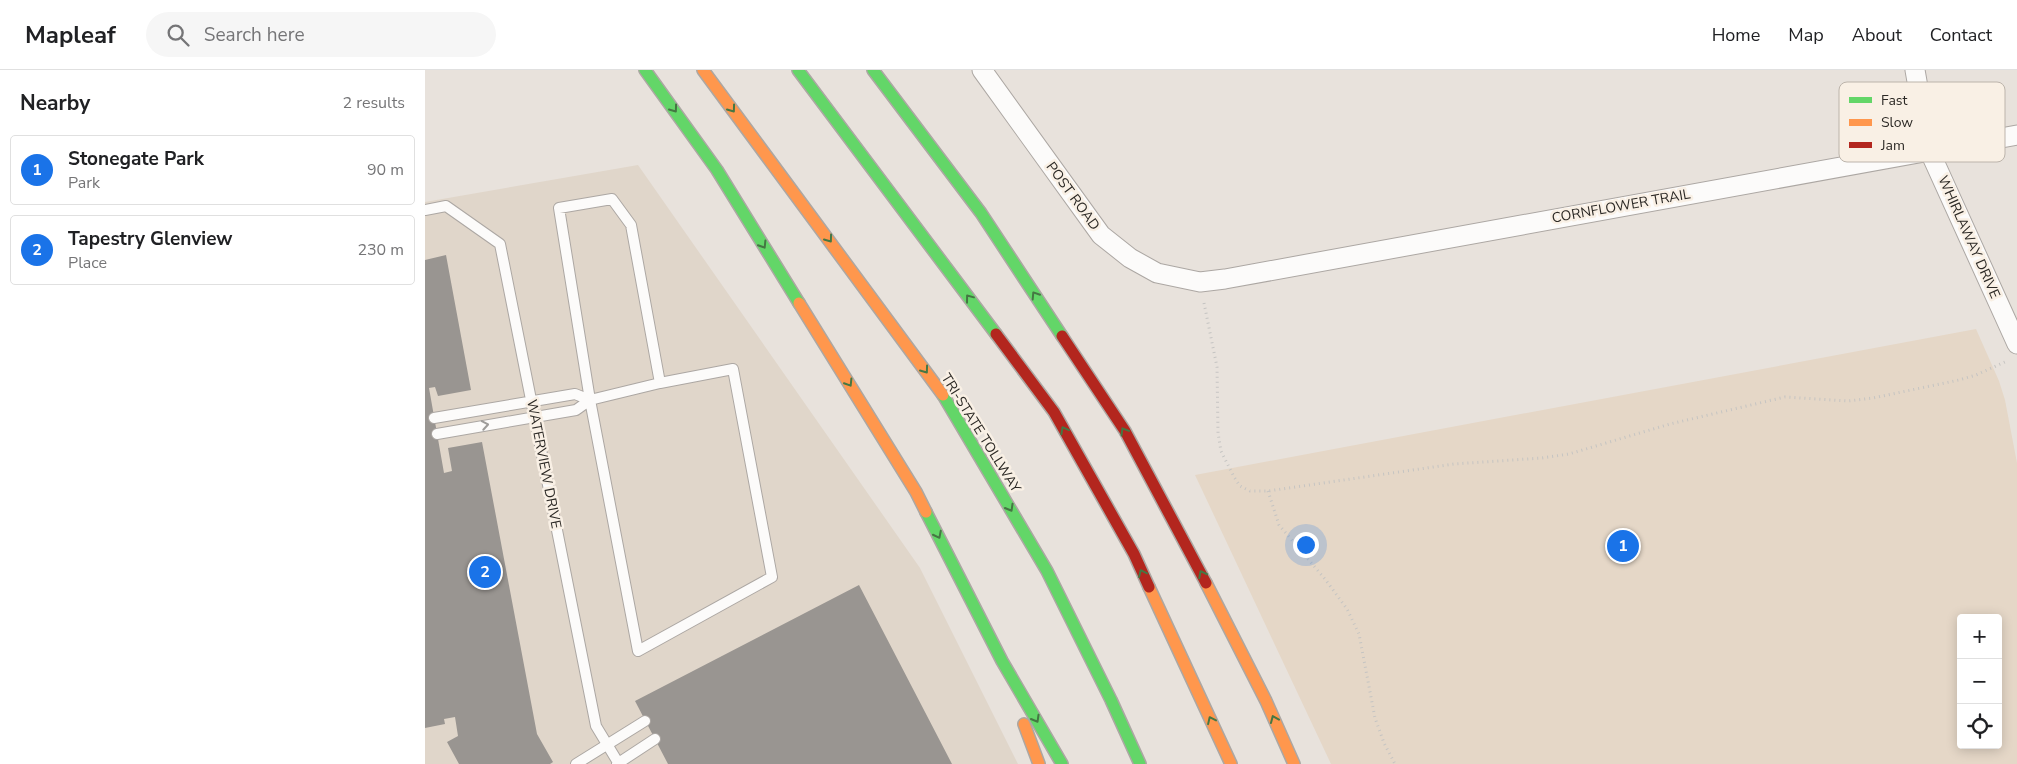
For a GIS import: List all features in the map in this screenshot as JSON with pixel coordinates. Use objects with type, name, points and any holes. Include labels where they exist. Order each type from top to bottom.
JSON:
[{"type":"highway","points":[[645,70],[717,170],[916,492],[1003,661],[1062,764]]},
{"type":"highway","name":"TRI-STATE TOLLWAY","points":[[703,70],[947,401],[1047,571],[1111,700],[1140,764]]},
{"type":"highway","points":[[798,70],[1054,412],[1134,554],[1231,764]]},
{"type":"highway","points":[[873,70],[981,213],[1125,431],[1176,524],[1257,683],[1294,764]]},
{"type":"highway","points":[[1003,661],[1039,764]]},
{"type":"street","name":"POST ROAD","points":[[982,70],[1101,235],[1130,258],[1157,273],[1200,282],[1225,279]]},
{"type":"street","name":"CORNFLOWER TRAIL","points":[[1225,279],[1864,162]]},
{"type":"street","name":"WHIRLAWAY DRIVE","points":[[1934,162],[2013,352]]},
{"type":"lane","points":[[437,434],[576,410],[590,400],[660,382],[733,369],[772,577],[638,651],[590,400],[559,208],[612,199],[631,225],[660,382]]},
{"type":"lane","name":"WATERVIEW DRIVE","points":[[425,210],[446,206],[500,244],[596,726],[618,764]]},
{"type":"lane","points":[[434,418],[575,394],[590,400]]},
{"type":"lane","points":[[575,764],[645,721]]},
{"type":"lane","points":[[618,764],[655,739]]},
{"type":"path","points":[[1200,282],[1217,367],[1218,433],[1221,452],[1240,486],[1250,491],[1268,491],[1453,464],[1542,458],[1569,454],[1670,424],[1785,397],[1848,401],[1873,398],[1959,380],[1976,374],[2013,352]]},
{"type":"path","points":[[1268,491],[1279,525],[1325,579],[1347,609],[1359,634],[1375,718],[1384,744],[1395,764]]},
{"type":"shaded area","points":[[638,165],[920,568],[1018,764],[425,764],[425,202]]},
{"type":"shaded area","points":[[1976,329],[1999,381],[2005,400],[2017,463],[2017,764],[1331,764],[1195,475]]},
{"type":"building","points":[[446,255],[471,390],[438,396],[435,387],[429,388],[444,473],[452,471],[448,448],[482,442],[537,734],[553,762],[550,764],[459,764],[447,742],[458,736],[455,717],[444,719],[445,724],[425,728],[425,260]]},
{"type":"building","points":[[859,585],[952,764],[668,764],[635,701]]},
{"type":"traffic: fast","points":[[645,70],[717,170],[799,303]]},
{"type":"traffic: fast","points":[[798,70],[996,334]]},
{"type":"traffic: fast","points":[[873,70],[981,213],[1062,336]]},
{"type":"traffic: fast","points":[[943,395],[1047,571],[1111,700],[1140,764]]},
{"type":"traffic: fast","points":[[926,512],[1002,661],[1062,764]]},
{"type":"traffic: slow","points":[[703,70],[943,395]]},
{"type":"traffic: slow","points":[[799,303],[916,492],[926,512]]},
{"type":"traffic: slow","points":[[1206,583],[1266,701],[1294,764]]},
{"type":"traffic: slow","points":[[1149,587],[1231,764]]},
{"type":"traffic: slow","points":[[1024,724],[1039,764]]},
{"type":"traffic: jam","points":[[996,334],[1054,412],[1134,554],[1149,587]]},
{"type":"traffic: jam","points":[[1062,336],[1125,431],[1206,583]]},
{"type":"place","name":"Stonegate Park","points":[[1623,546]]},
{"type":"place","name":"Tapestry Glenview","points":[[485,572]]}]
